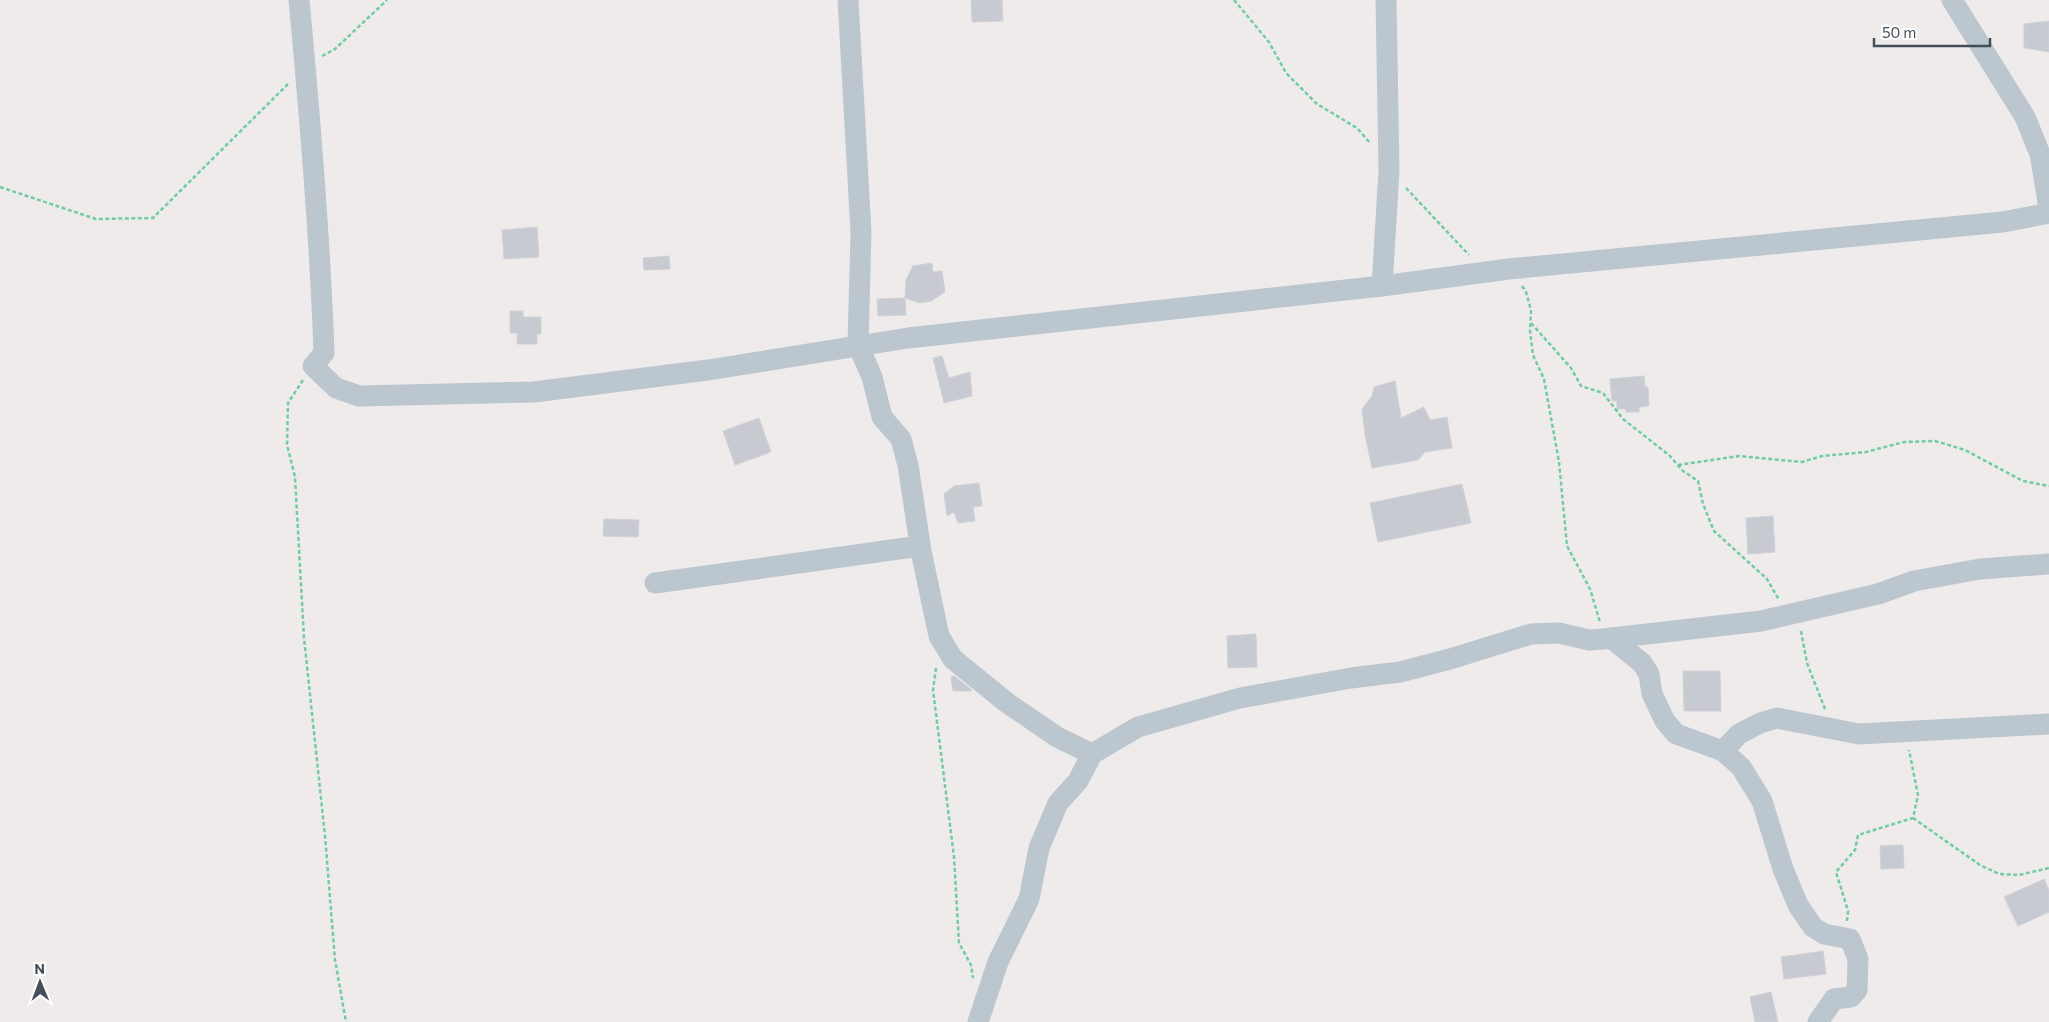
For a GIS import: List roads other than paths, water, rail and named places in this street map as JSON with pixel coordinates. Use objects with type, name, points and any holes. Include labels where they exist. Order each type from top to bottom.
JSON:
[{"type":"street","points":[[299,0],[314,165],[324,353],[313,366],[336,388],[359,396],[534,392],[708,370],[858,345],[1499,271],[2003,222],[2049,213]]},
{"type":"street","points":[[848,0],[861,232],[858,345],[872,377],[882,417],[901,439],[908,465],[920,546],[939,636],[953,659],[1006,702],[1057,738],[1092,754]]},
{"type":"street","points":[[1382,286],[1389,168],[1386,0]]},
{"type":"street","points":[[1952,0],[2025,117],[2040,154],[2049,208]]},
{"type":"street","points":[[655,583],[920,546]]},
{"type":"street","points":[[978,1022],[998,962],[1029,899],[1039,848],[1058,803],[1078,780],[1092,754],[1138,727],[1240,698],[1351,678],[1400,672],[1532,634],[1559,633],[1589,640],[1712,627],[1794,613],[1878,594],[1914,581],[1980,569],[2049,564]]},
{"type":"street","points":[[1607,639],[1642,663],[1649,674],[1652,694],[1666,721],[1676,734],[1723,751],[1742,767],[1762,801],[1783,869],[1798,905],[1813,927],[1824,934],[1846,937],[1856,950],[1858,990],[1851,997],[1834,999],[1818,1022]]},
{"type":"street","points":[[1723,751],[1739,734],[1760,723],[1777,718],[1859,734],[2049,724]]}]
